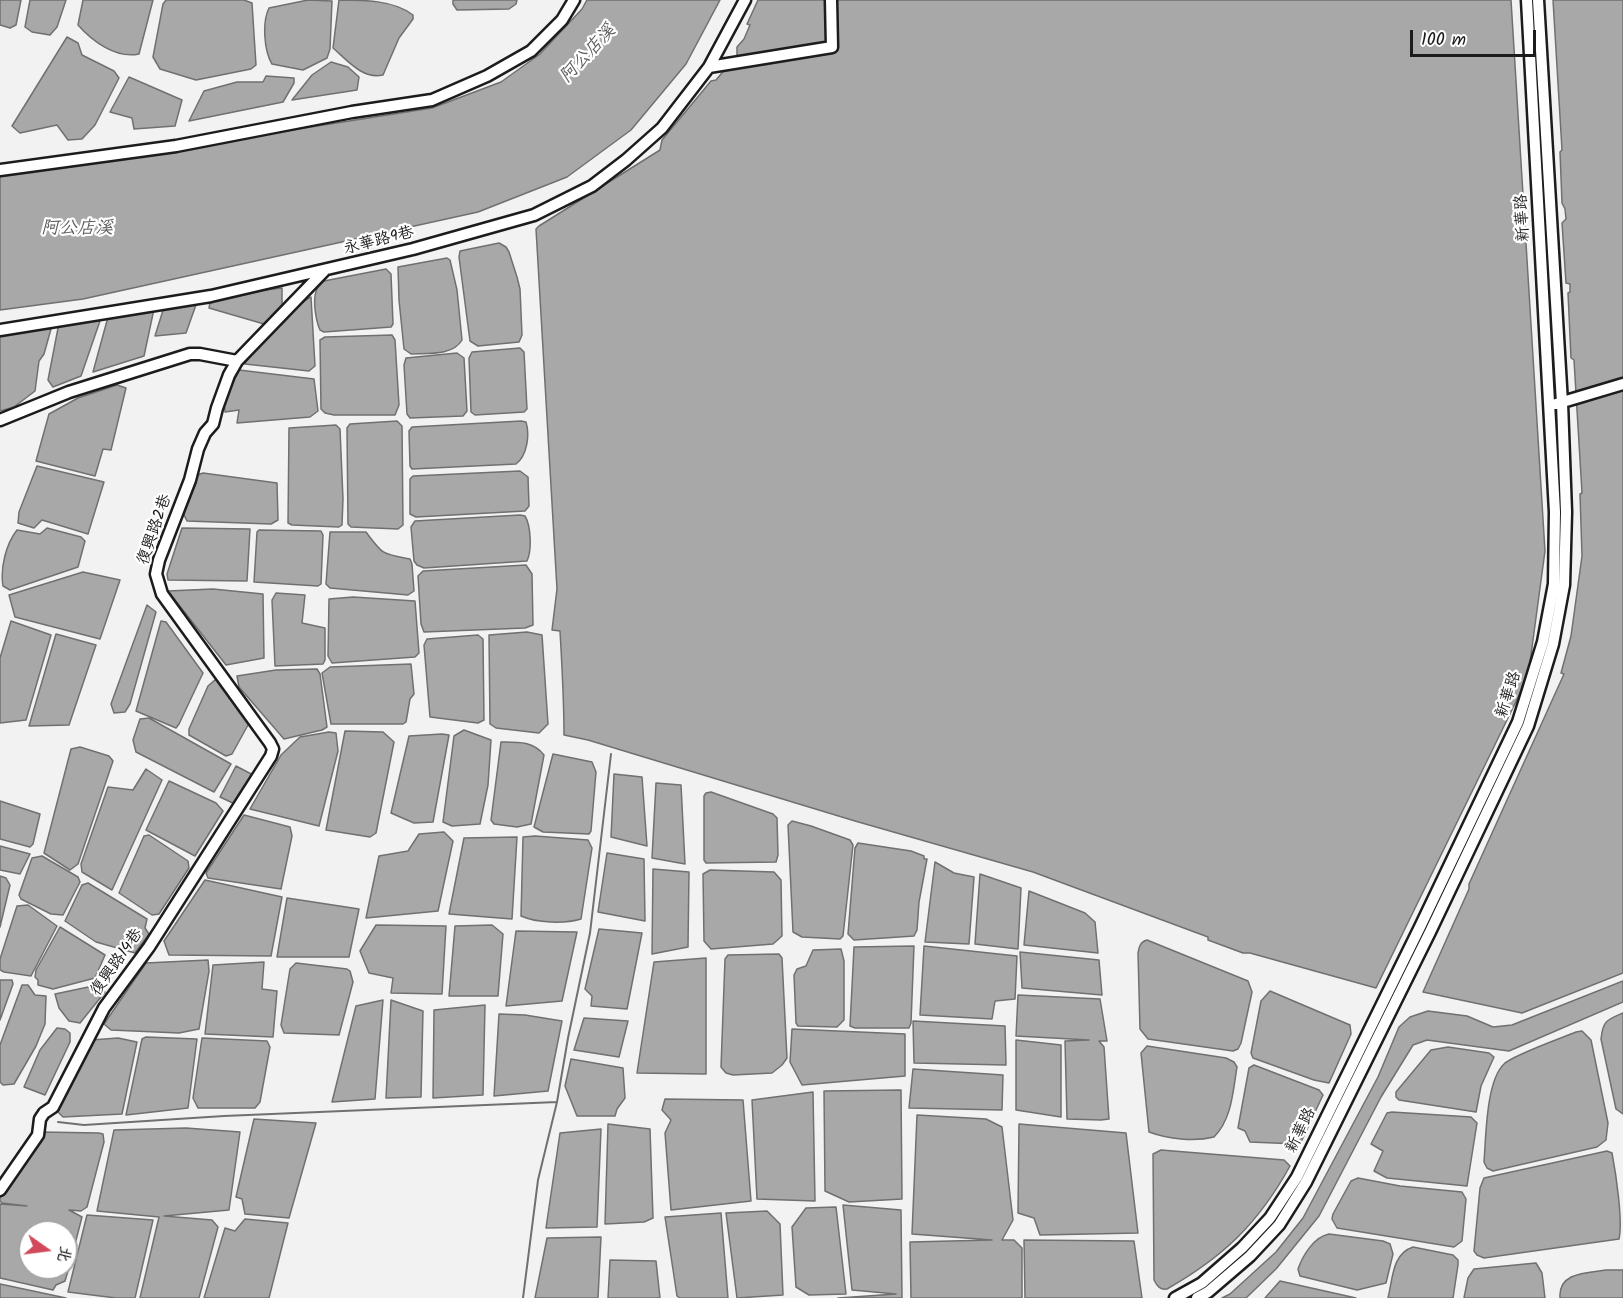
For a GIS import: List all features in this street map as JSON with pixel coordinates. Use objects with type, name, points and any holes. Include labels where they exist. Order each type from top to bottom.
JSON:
[{"type":"street","points":[[0,170],[176,146],[352,112],[432,100],[487,76],[531,51],[562,20],[574,0]]},
{"type":"street","name":"永華路9巷","points":[[0,330],[211,296],[413,249],[534,215],[592,186],[662,128],[709,67],[744,0]]},
{"type":"street","points":[[709,67],[832,47],[831,0]]},
{"type":"street","name":"新華路","points":[[1174,1298],[1202,1283],[1242,1248],[1270,1218],[1297,1177],[1518,722],[1543,642],[1554,584],[1555,512],[1527,0]]},
{"type":"street","name":"新華路","points":[[1197,1298],[1208,1292],[1250,1256],[1279,1225],[1306,1182],[1430,932],[1528,726],[1553,644],[1564,585],[1566,512],[1562,403],[1538,0]]},
{"type":"street","name":"復興路2巷","points":[[272,756],[273,749],[270,742],[162,594],[156,574],[159,560],[190,480],[198,449],[205,433],[213,424],[229,375],[237,361],[324,271]]},
{"type":"street","points":[[0,420],[69,392],[190,354],[237,361]]},
{"type":"street","points":[[1550,405],[1623,384]]},
{"type":"street","name":"復興路14巷","points":[[0,1190],[38,1135],[40,1119],[44,1113],[54,1107],[104,1008],[149,947],[272,756]]},
{"type":"water","points":[[0,0],[21,0],[16,25],[10,28],[0,25]]},
{"type":"water","points":[[30,0],[66,0],[57,27],[50,35],[32,32],[25,27]]},
{"type":"water","points":[[83,0],[153,0],[139,54],[130,55],[113,51],[97,43],[84,31],[78,25]]},
{"type":"water","points":[[166,0],[244,0],[252,3],[256,65],[251,69],[196,80],[160,69],[153,57],[163,4]]},
{"type":"water","points":[[308,0],[332,1],[330,49],[327,58],[303,70],[272,64],[267,52],[265,36],[265,21],[269,8]]},
{"type":"water","points":[[339,0],[388,4],[413,15],[413,19],[399,38],[383,75],[369,75],[362,72],[333,48]]},
{"type":"water","points":[[453,0],[517,0],[516,4],[509,9],[457,10]]},
{"type":"water","name":"阿公店溪","points":[[587,0],[720,0],[686,64],[631,130],[567,177],[478,212],[83,299],[0,310],[0,173],[432,108],[501,82],[540,54],[582,9]]},
{"type":"water","points":[[758,0],[1511,0],[1545,551],[1528,677],[1376,988],[1243,953],[1208,940],[1208,937],[1033,872],[588,740],[564,735],[560,631],[552,630],[557,589],[536,229],[660,150],[662,140],[711,81],[716,80],[737,55],[737,47],[744,39],[750,25],[747,24]]},
{"type":"water","points":[[1553,0],[1623,0],[1623,973],[1522,1013],[1423,992],[1564,674],[1561,673],[1571,636],[1582,556],[1580,494],[1582,493],[1574,360],[1571,358],[1568,293],[1570,284],[1566,283],[1562,223],[1566,219],[1562,203],[1560,152],[1562,150]]},
{"type":"water","points":[[67,37],[78,43],[82,55],[114,71],[119,78],[95,125],[82,139],[68,140],[57,125],[20,133],[12,126]]},
{"type":"water","points":[[331,62],[348,67],[359,77],[357,90],[292,100],[312,75]]},
{"type":"water","points":[[266,76],[294,78],[294,83],[283,102],[189,121],[204,91],[237,82],[263,82]]},
{"type":"water","points":[[129,77],[182,100],[175,126],[134,129],[132,118],[110,112]]},
{"type":"water","points":[[499,243],[509,252],[520,289],[522,335],[519,342],[478,346],[470,341],[460,251]]},
{"type":"water","points":[[447,258],[450,260],[457,290],[462,340],[458,345],[446,351],[411,354],[404,349],[398,267]]},
{"type":"water","points":[[386,269],[391,274],[393,324],[391,327],[324,332],[320,330],[315,298],[317,288],[324,281]]},
{"type":"water","points":[[282,288],[282,311],[264,324],[209,308],[211,296]]},
{"type":"water","points":[[311,297],[315,366],[309,371],[245,364],[252,350],[261,340]]},
{"type":"water","points":[[197,302],[186,333],[155,336],[164,307]]},
{"type":"water","points":[[154,309],[144,356],[93,372],[108,317]]},
{"type":"water","points":[[101,318],[81,376],[53,387],[48,380],[59,323]]},
{"type":"water","points":[[35,328],[51,329],[44,354],[39,361],[35,391],[14,407],[0,411],[0,334]]},
{"type":"water","points":[[392,335],[395,340],[399,405],[395,415],[325,413],[321,409],[320,340],[325,337]]},
{"type":"water","points":[[520,348],[524,352],[527,409],[524,412],[475,415],[471,412],[469,358],[472,352]]},
{"type":"water","points":[[457,353],[464,358],[467,411],[463,416],[410,418],[407,414],[404,365],[406,358]]},
{"type":"water","points":[[239,370],[314,379],[318,411],[310,417],[237,423],[239,410],[225,412],[224,402]]},
{"type":"water","points":[[117,385],[126,388],[111,450],[103,449],[95,476],[36,461],[49,414],[78,398]]},
{"type":"water","points":[[397,421],[402,426],[403,525],[398,529],[351,527],[348,524],[347,428],[350,424]]},
{"type":"water","points":[[526,422],[527,439],[523,456],[516,464],[412,469],[410,466],[409,431],[412,427]]},
{"type":"water","points":[[336,425],[340,429],[342,525],[339,527],[292,525],[288,523],[289,428]]},
{"type":"water","points":[[37,466],[104,482],[88,534],[42,520],[34,528],[18,523],[19,512]]},
{"type":"water","points":[[520,471],[528,477],[529,506],[525,511],[416,517],[410,514],[410,479],[413,476]]},
{"type":"water","points":[[203,473],[277,483],[278,520],[271,524],[187,521],[182,511],[195,476]]},
{"type":"water","points":[[525,516],[530,532],[530,551],[527,561],[424,568],[414,561],[411,527],[415,521]]},
{"type":"water","points":[[47,528],[81,537],[85,541],[78,567],[10,590],[3,586],[2,572],[5,557],[17,530],[40,534]]},
{"type":"water","points":[[182,528],[250,529],[247,581],[168,580],[167,574]]},
{"type":"water","points":[[259,530],[321,531],[323,535],[321,584],[318,586],[254,582]]},
{"type":"water","points":[[330,532],[366,532],[384,552],[410,559],[414,591],[408,595],[330,588],[326,584]]},
{"type":"water","points":[[526,565],[532,574],[533,625],[525,628],[424,632],[421,624],[418,576],[423,571]]},
{"type":"water","points":[[83,572],[120,580],[100,639],[15,617],[9,595]]},
{"type":"water","points":[[213,589],[263,594],[264,658],[226,665],[168,591]]},
{"type":"water","points":[[276,593],[305,595],[302,623],[325,628],[323,664],[275,666],[272,600]]},
{"type":"water","points":[[353,597],[415,601],[419,653],[415,657],[332,663],[328,656],[329,599]]},
{"type":"water","points":[[147,605],[156,612],[130,704],[125,712],[114,713],[111,704]]},
{"type":"water","points":[[11,621],[51,635],[26,720],[0,723],[0,658]]},
{"type":"water","points":[[161,621],[166,622],[203,673],[176,728],[136,711]]},
{"type":"water","points":[[527,632],[542,635],[548,724],[539,733],[496,728],[490,724],[489,635]]},
{"type":"water","points":[[56,634],[96,645],[69,725],[29,726]]},
{"type":"water","points":[[478,635],[483,639],[484,720],[478,723],[430,717],[424,645],[427,639]]},
{"type":"water","points":[[411,664],[414,694],[410,699],[406,722],[403,724],[331,724],[322,673],[330,667]]},
{"type":"water","points":[[317,669],[320,674],[327,727],[284,739],[239,687],[237,676],[276,670]]},
{"type":"water","points":[[216,679],[247,717],[248,725],[232,754],[226,756],[189,735],[189,729],[208,686]]},
{"type":"water","points":[[149,718],[231,764],[214,792],[136,752],[133,740],[140,719]]},
{"type":"water","points":[[464,730],[491,740],[488,785],[480,824],[452,826],[443,822],[454,736]]},
{"type":"water","points":[[345,731],[383,732],[394,742],[376,833],[370,837],[326,830]]},
{"type":"water","points":[[336,733],[338,751],[319,826],[250,809],[281,755],[300,737]]},
{"type":"water","points":[[449,735],[433,822],[414,823],[391,813],[409,736]]},
{"type":"water","points":[[501,742],[519,742],[530,745],[544,755],[531,824],[517,827],[494,824],[491,820]]},
{"type":"water","points":[[80,747],[109,756],[113,761],[78,864],[70,870],[44,853],[71,749]]},
{"type":"water","points":[[553,754],[592,762],[596,772],[589,834],[543,832],[534,827]]},
{"type":"water","points":[[236,766],[255,776],[237,805],[220,797]]},
{"type":"water","points":[[146,769],[162,780],[112,890],[82,872],[81,864],[108,787],[133,790]]},
{"type":"water","points":[[614,774],[642,777],[647,846],[611,837]]},
{"type":"water","points":[[169,781],[216,803],[223,811],[195,856],[146,830]]},
{"type":"water","points":[[656,783],[681,785],[685,864],[652,858]]},
{"type":"water","points":[[711,792],[773,814],[777,818],[778,855],[776,862],[706,863],[704,860],[704,796]]},
{"type":"water","points":[[0,801],[40,814],[33,844],[30,847],[0,839]]},
{"type":"water","points":[[244,815],[290,827],[292,836],[281,889],[208,878],[206,873]]},
{"type":"water","points":[[792,821],[850,840],[853,845],[843,936],[840,939],[802,937],[793,932],[788,825]]},
{"type":"water","points":[[444,832],[453,841],[438,911],[366,918],[379,856],[408,851],[419,834]]},
{"type":"water","points":[[149,835],[188,861],[189,868],[159,914],[152,915],[119,893],[144,836]]},
{"type":"water","points":[[517,837],[512,919],[449,914],[464,838]]},
{"type":"water","points":[[523,837],[588,840],[592,848],[581,919],[551,922],[521,916]]},
{"type":"water","points":[[858,843],[911,851],[927,859],[919,902],[917,930],[914,936],[854,940],[848,934],[855,848]]},
{"type":"water","points":[[0,846],[30,854],[20,874],[0,870]]},
{"type":"water","points":[[607,853],[644,859],[645,921],[598,912]]},
{"type":"water","points":[[42,856],[78,877],[80,882],[63,915],[51,914],[21,899],[19,895],[32,858]]},
{"type":"water","points":[[935,862],[954,873],[974,877],[969,944],[925,942]]},
{"type":"water","points":[[653,869],[689,872],[688,947],[652,954]]},
{"type":"water","points":[[710,870],[774,872],[781,880],[782,936],[773,944],[711,949],[704,941],[703,874]]},
{"type":"water","points":[[980,874],[1021,888],[1018,949],[975,944]]},
{"type":"water","points":[[0,876],[6,878],[10,885],[0,927]]},
{"type":"water","points":[[205,880],[282,897],[271,956],[169,955],[164,941]]},
{"type":"water","points":[[88,883],[147,919],[145,928],[149,934],[135,953],[96,942],[65,921],[82,885]]},
{"type":"water","points":[[1029,891],[1085,913],[1095,922],[1098,953],[1024,945]]},
{"type":"water","points":[[287,898],[359,909],[349,957],[277,957]]},
{"type":"water","points":[[28,905],[57,926],[31,976],[4,972],[0,970],[0,959],[17,906]]},
{"type":"water","points":[[376,925],[446,926],[442,994],[391,993],[393,978],[369,973],[360,951]]},
{"type":"water","points":[[492,925],[503,934],[498,996],[449,996],[455,926]]},
{"type":"water","points":[[60,927],[105,955],[95,978],[53,989],[38,985],[35,977],[36,970]]},
{"type":"water","points":[[599,929],[642,933],[627,1009],[591,1006],[592,996],[585,989]]},
{"type":"water","points":[[516,931],[577,932],[562,1001],[506,1006]]},
{"type":"water","points":[[1147,940],[1248,981],[1252,992],[1238,1049],[1233,1051],[1148,1039],[1140,1029],[1138,953],[1141,943]]},
{"type":"water","points":[[914,946],[909,1028],[855,1028],[850,1026],[854,947]]},
{"type":"water","points":[[924,946],[1017,956],[1015,999],[995,1001],[992,1019],[920,1015]]},
{"type":"water","points":[[841,949],[844,961],[844,1020],[837,1027],[798,1026],[794,975],[797,969],[806,966],[813,950]]},
{"type":"water","points":[[1020,952],[1099,960],[1102,995],[1022,988]]},
{"type":"water","points":[[779,954],[782,958],[787,1058],[772,1073],[733,1075],[726,1073],[721,1067],[725,959],[728,955]]},
{"type":"water","points":[[706,958],[706,1074],[637,1073],[654,962]]},
{"type":"water","points":[[208,960],[209,971],[199,1029],[179,1033],[111,1030],[104,1024],[146,963]]},
{"type":"water","points":[[264,962],[262,989],[277,991],[273,1037],[205,1034],[213,965]]},
{"type":"water","points":[[296,963],[350,971],[353,982],[339,1035],[284,1033],[281,1025],[290,969]]},
{"type":"water","points":[[0,980],[12,980],[13,984],[0,1020]]},
{"type":"water","points":[[1623,981],[1623,1002],[1509,1051],[1427,1040],[1413,1045],[1381,1097],[1319,1216],[1276,1269],[1246,1298],[1222,1298],[1230,1294],[1276,1252],[1303,1218],[1378,1077],[1399,1027],[1410,1017],[1428,1011],[1467,1016],[1493,1027],[1512,1025]]},
{"type":"water","points":[[22,985],[28,985],[35,995],[46,996],[45,1024],[36,1046],[14,1084],[3,1085],[0,1082],[0,1045]]},
{"type":"water","points":[[98,985],[105,992],[80,1023],[69,1021],[59,1008],[55,994]]},
{"type":"water","points":[[1270,991],[1350,1025],[1351,1034],[1329,1083],[1314,1080],[1253,1058],[1251,1053],[1261,1001]]},
{"type":"water","points":[[1018,995],[1100,999],[1107,1041],[1099,1041],[1104,1047],[1109,1119],[1067,1119],[1065,1041],[1089,1040],[1016,1036]]},
{"type":"water","points":[[383,1000],[375,1099],[332,1102],[356,1006]]},
{"type":"water","points":[[391,1000],[423,1011],[421,1097],[386,1098]]},
{"type":"water","points":[[485,1005],[483,1095],[433,1098],[434,1010]]},
{"type":"water","points":[[1623,1013],[1623,1114],[1616,1109],[1601,1039],[1607,1021]]},
{"type":"water","points":[[499,1014],[525,1015],[562,1021],[548,1091],[494,1096]]},
{"type":"water","points":[[584,1018],[628,1021],[619,1057],[574,1050]]},
{"type":"water","points":[[913,1021],[1005,1026],[1006,1065],[914,1063]]},
{"type":"water","points":[[57,1028],[65,1029],[70,1033],[70,1042],[45,1095],[24,1087],[40,1050]]},
{"type":"water","points":[[792,1029],[905,1034],[905,1076],[802,1085],[790,1062]]},
{"type":"water","points":[[1582,1031],[1591,1040],[1608,1123],[1606,1140],[1597,1147],[1493,1171],[1487,1168],[1484,1162],[1488,1110],[1498,1072],[1504,1064],[1517,1056]]},
{"type":"water","points":[[146,1037],[197,1039],[188,1108],[126,1115],[142,1039]]},
{"type":"water","points":[[118,1038],[137,1042],[122,1114],[63,1117],[58,1112],[91,1040]]},
{"type":"water","points":[[202,1038],[267,1041],[270,1047],[260,1102],[255,1108],[198,1108],[193,1098]]},
{"type":"water","points":[[1016,1040],[1061,1045],[1061,1117],[1016,1110]]},
{"type":"water","points":[[1147,1046],[1226,1058],[1234,1062],[1237,1067],[1231,1104],[1225,1122],[1214,1137],[1181,1139],[1149,1132],[1141,1053]]},
{"type":"water","points":[[1448,1047],[1489,1053],[1494,1057],[1481,1086],[1476,1112],[1399,1100],[1396,1092],[1431,1050]]},
{"type":"water","points":[[571,1059],[623,1068],[625,1098],[615,1116],[577,1116],[565,1086]]},
{"type":"water","points":[[1254,1065],[1319,1090],[1323,1095],[1301,1142],[1297,1144],[1250,1142],[1245,1131],[1238,1128],[1249,1068]]},
{"type":"water","points":[[913,1069],[1003,1075],[1002,1110],[909,1108]]},
{"type":"water","points":[[901,1090],[902,1199],[849,1202],[825,1191],[824,1091]]},
{"type":"water","points":[[813,1092],[815,1201],[757,1199],[752,1100]]},
{"type":"water","points":[[665,1099],[743,1100],[751,1201],[671,1210],[665,1133],[671,1120],[662,1110]]},
{"type":"water","points":[[1387,1113],[1471,1117],[1477,1123],[1467,1186],[1387,1178],[1374,1171],[1383,1151],[1371,1144]]},
{"type":"water","points":[[917,1115],[986,1119],[1002,1127],[1013,1220],[1002,1240],[1014,1240],[1022,1248],[1022,1298],[911,1298],[910,1242],[992,1240],[912,1234]]},
{"type":"water","points":[[254,1119],[316,1123],[289,1218],[245,1214],[242,1199],[236,1197]]},
{"type":"water","points":[[608,1124],[650,1129],[653,1218],[644,1222],[605,1224]]},
{"type":"water","points":[[1019,1124],[1126,1133],[1138,1233],[1040,1235],[1034,1218],[1018,1213]]},
{"type":"water","points":[[186,1128],[240,1132],[229,1210],[164,1216],[212,1220],[218,1227],[199,1298],[140,1298],[159,1217],[97,1211],[114,1130]]},
{"type":"water","points":[[601,1129],[597,1227],[546,1228],[560,1133]]},
{"type":"water","points":[[41,1132],[103,1134],[104,1142],[87,1207],[81,1211],[69,1210],[82,1217],[78,1233],[78,1220],[18,1220],[18,1280],[65,1280],[56,1285],[53,1290],[0,1278],[0,1204],[27,1206],[2,1203],[0,1195]]},
{"type":"water","points":[[1161,1150],[1284,1160],[1290,1166],[1265,1205],[1238,1237],[1205,1264],[1167,1289],[1159,1287],[1154,1280],[1153,1154]]},
{"type":"water","points":[[1607,1151],[1612,1153],[1617,1185],[1619,1239],[1484,1258],[1477,1255],[1474,1251],[1480,1188],[1484,1178]]},
{"type":"water","points":[[1358,1178],[1400,1186],[1462,1192],[1466,1199],[1462,1241],[1454,1247],[1337,1228],[1332,1219],[1333,1214],[1351,1181]]},
{"type":"water","points":[[843,1205],[901,1210],[902,1298],[838,1298],[896,1294],[852,1290]]},
{"type":"water","points":[[836,1207],[846,1294],[809,1295],[796,1287],[792,1227],[806,1208]]},
{"type":"water","points":[[767,1211],[780,1224],[783,1295],[737,1298],[726,1213]]},
{"type":"water","points":[[721,1213],[728,1298],[680,1298],[677,1296],[665,1217]]},
{"type":"water","points":[[87,1215],[153,1220],[135,1298],[68,1292],[71,1280],[78,1280],[78,1251]]},
{"type":"water","points":[[245,1219],[288,1223],[269,1298],[204,1298],[225,1228],[235,1231]]},
{"type":"water","points":[[1329,1234],[1383,1241],[1390,1244],[1393,1254],[1386,1283],[1357,1290],[1300,1276],[1298,1269],[1306,1253],[1314,1243]]},
{"type":"water","points":[[601,1237],[598,1298],[535,1298],[547,1238]]},
{"type":"water","points":[[1024,1240],[1134,1241],[1142,1298],[1025,1298]]},
{"type":"water","points":[[1413,1247],[1453,1255],[1458,1260],[1453,1298],[1388,1298],[1397,1261],[1406,1250]]},
{"type":"water","points":[[610,1260],[656,1261],[660,1298],[608,1298]]},
{"type":"water","points":[[1536,1263],[1542,1273],[1545,1298],[1464,1298],[1468,1278],[1474,1269]]},
{"type":"water","points":[[1623,1270],[1623,1298],[1560,1298],[1564,1283],[1575,1275]]},
{"type":"water","points":[[1280,1281],[1356,1298],[1265,1298]]},
{"type":"water","points":[[0,1284],[66,1298],[0,1298]]},
{"type":"waterway","points":[[523,1298],[538,1180],[557,1102],[590,933],[611,754]]},
{"type":"waterway","points":[[58,1122],[84,1125],[224,1116],[557,1102]]}]
